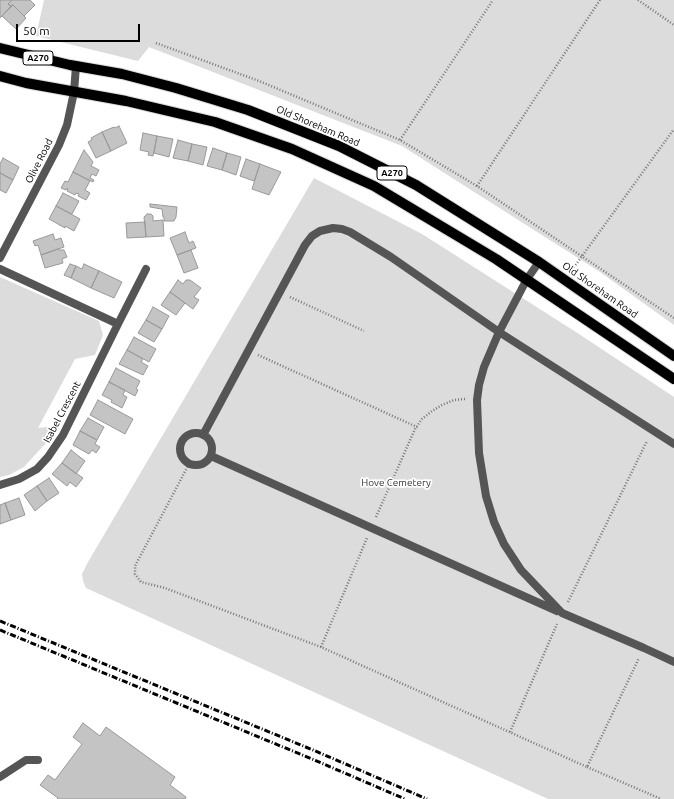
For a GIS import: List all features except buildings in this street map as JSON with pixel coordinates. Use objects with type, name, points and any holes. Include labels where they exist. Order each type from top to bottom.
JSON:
[{"type":"main road","name":"Old Shoreham Road","points":[[0,48],[76,66],[122,74],[176,88],[248,110],[339,146],[416,185],[539,262],[674,356]]},
{"type":"main road","name":"A270","points":[[0,76],[26,83],[126,101],[215,122],[292,149],[374,186],[496,259],[674,379]]},
{"type":"street","name":"Olive Road","points":[[0,258],[59,145],[67,125],[74,92],[76,66]]},
{"type":"street","points":[[203,434],[305,245],[312,236],[326,229],[342,229],[350,232],[391,257],[499,332],[674,444]]},
{"type":"street","points":[[539,262],[527,279],[499,332],[484,367],[477,400],[478,447],[486,496],[494,522],[504,544],[521,570],[562,613]]},
{"type":"street","points":[[0,269],[118,324]]},
{"type":"street","name":"Isabel Crescent","points":[[0,485],[37,469],[48,457],[63,435],[146,270]]},
{"type":"street","points":[[193,433],[203,434],[210,441],[212,446],[211,456],[204,463],[194,465],[189,464],[185,461],[180,452],[181,442],[188,435],[193,433]]},
{"type":"street","points":[[211,456],[674,662]]},
{"type":"street","points":[[0,777],[26,760],[38,760]]},
{"type":"path","points":[[400,140],[493,0]]},
{"type":"path","points":[[478,186],[600,0]]},
{"type":"path","points":[[638,0],[674,25]]},
{"type":"path","points":[[156,43],[259,81],[400,140],[478,186],[674,318]]},
{"type":"path","points":[[564,280],[583,256],[674,129]]},
{"type":"path","points":[[280,292],[364,331]]},
{"type":"path","points":[[248,351],[417,426]]},
{"type":"path","points":[[321,647],[417,426],[422,419],[442,405],[454,400],[477,400]]},
{"type":"path","points":[[510,732],[562,613],[653,430]]},
{"type":"path","points":[[189,464],[135,566],[134,570],[140,582],[165,588],[321,647],[661,799]]},
{"type":"path","points":[[587,767],[644,648]]},
{"type":"green space","points":[[44,0],[674,0],[674,325],[600,272],[402,146],[149,47],[138,61],[36,36]]},
{"type":"green space","name":"Hove Cemetery","points":[[314,178],[422,234],[579,334],[674,397],[674,799],[548,799],[86,588],[82,574],[88,562]]},
{"type":"green space","points":[[0,277],[99,321],[103,335],[95,355],[75,359],[38,428],[56,426],[45,444],[24,467],[9,475],[0,477]]},
{"type":"railway","points":[[0,621],[313,750],[427,799]]},
{"type":"railway","points":[[0,630],[405,799]]}]
